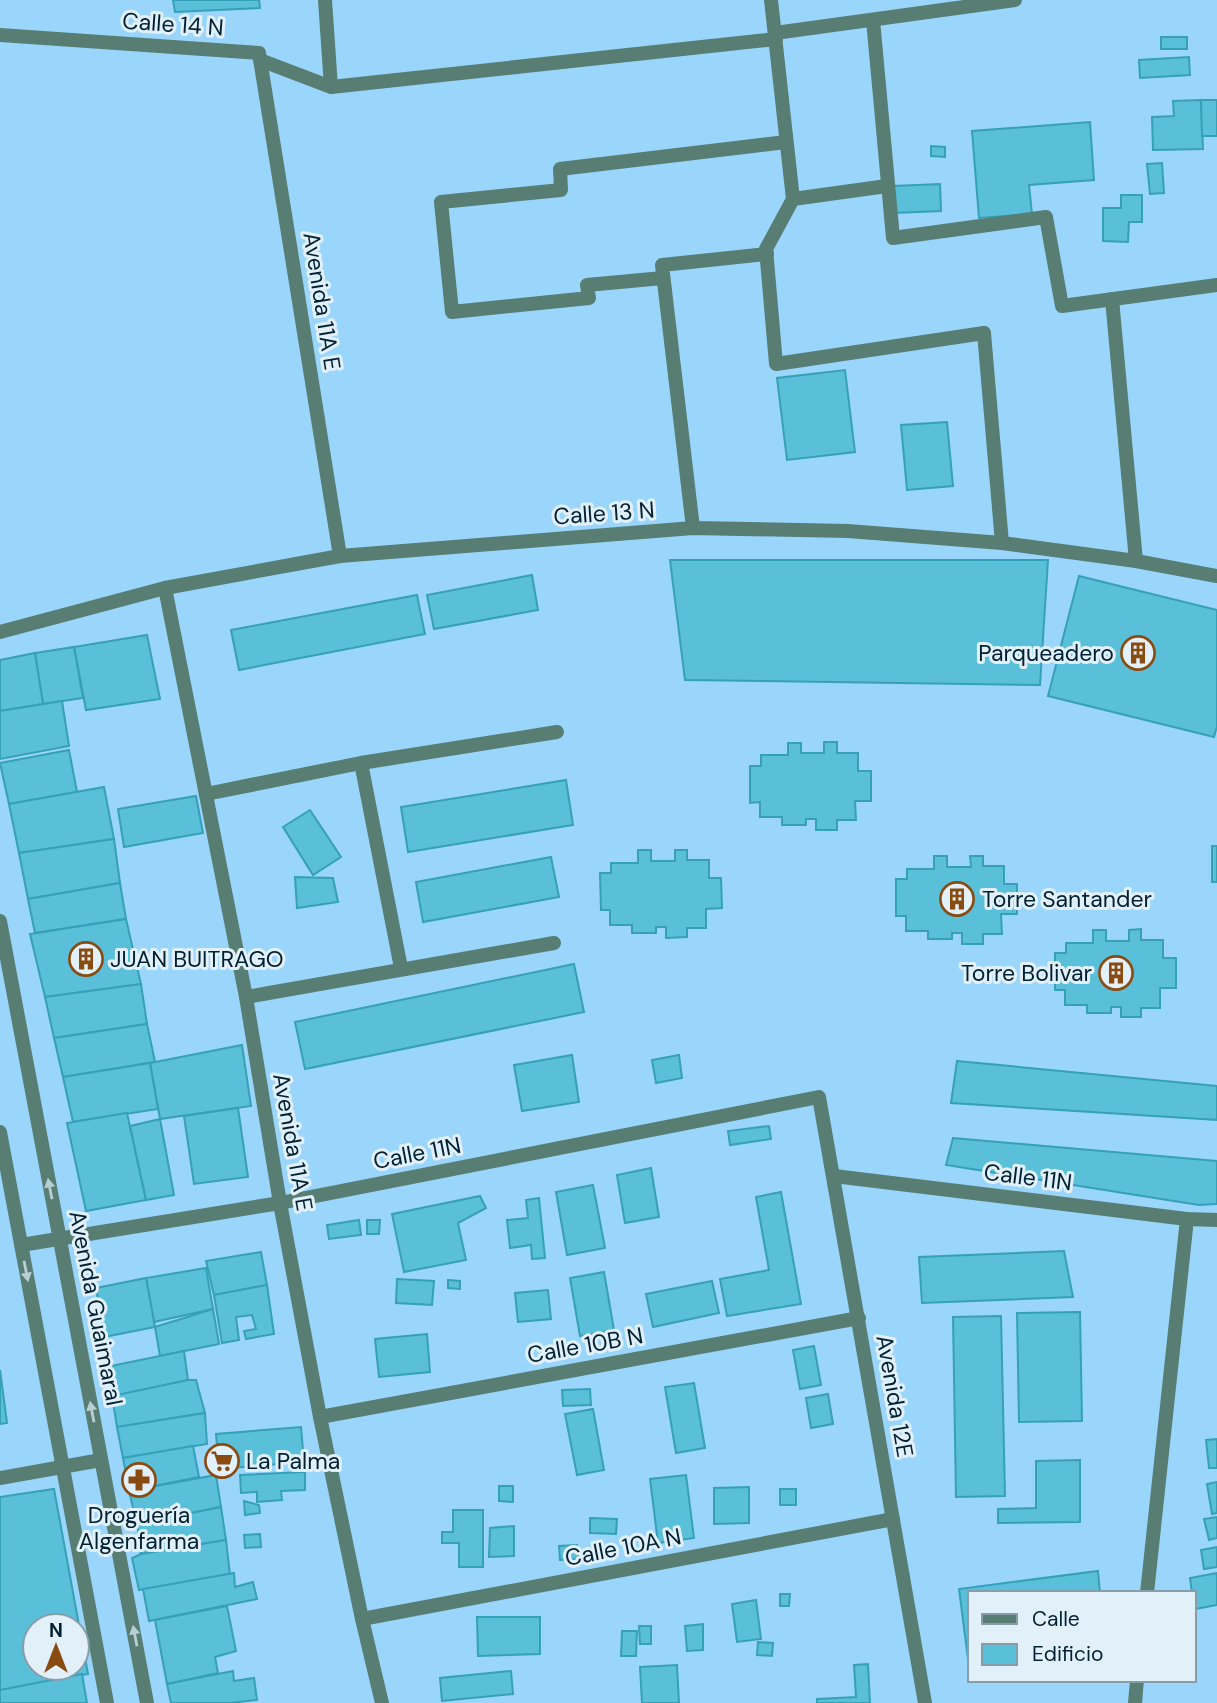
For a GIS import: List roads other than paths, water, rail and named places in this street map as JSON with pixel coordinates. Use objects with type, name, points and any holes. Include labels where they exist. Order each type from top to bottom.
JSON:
[{"type":"street","points":[[325,0],[331,87],[776,36],[1016,0]]},
{"type":"street","points":[[771,0],[793,199],[766,249],[776,364],[984,334],[1002,543]]},
{"type":"street","points":[[873,20],[893,238],[1046,217],[1062,306],[1217,285]]},
{"type":"street","name":"Calle 14 N","points":[[0,35],[260,56],[331,87]]},
{"type":"street","name":"Avenida 11A E","points":[[260,56],[340,556]]},
{"type":"street","points":[[663,278],[587,285],[589,298],[452,312],[441,202],[561,190],[560,169],[786,142]]},
{"type":"street","points":[[793,199],[887,186]]},
{"type":"street","points":[[693,528],[662,265],[767,254]]},
{"type":"street","points":[[1112,299],[1136,561]]},
{"type":"street","name":"Calle 13 N","points":[[0,632],[165,588],[340,556],[693,528],[848,531],[1002,543],[1136,561],[1217,576]]},
{"type":"street","name":"Avenida 11A E","points":[[165,588],[246,997],[320,1417],[382,1703]]},
{"type":"street","points":[[206,794],[361,764],[557,732]]},
{"type":"street","points":[[361,764],[401,968]]},
{"type":"street","name":"Avenida Guaimaral","points":[[0,921],[147,1703]]},
{"type":"street","points":[[246,997],[554,943]]},
{"type":"street","name":"Calle 11N","points":[[21,1245],[281,1203],[820,1097]]},
{"type":"street","name":"Avenida 12E","points":[[820,1097],[925,1703]]},
{"type":"street","points":[[0,1132],[107,1703]]},
{"type":"street","name":"Calle 11N","points":[[834,1176],[1187,1219],[1217,1220]]},
{"type":"street","points":[[1147,1591],[1187,1219]]},
{"type":"street","name":"Calle 10B N","points":[[320,1417],[859,1318]]},
{"type":"street","points":[[0,1478],[102,1460]]},
{"type":"street","name":"Calle 10A N","points":[[362,1619],[893,1519]]},
{"type":"street","points":[[1135,1703],[1137,1682]]},
{"type":"place","name":"Parqueadero","points":[[1138,653]]},
{"type":"place","name":"Torre Santander","points":[[957,899]]},
{"type":"place","name":"JUAN BUITRAGO","points":[[86,959]]},
{"type":"place","name":"Torre Bolivar","points":[[1116,973]]},
{"type":"place","name":"La Palma","points":[[222,1461]]},
{"type":"place","name":"Droguería Algenfarma","points":[[139,1480]]}]
